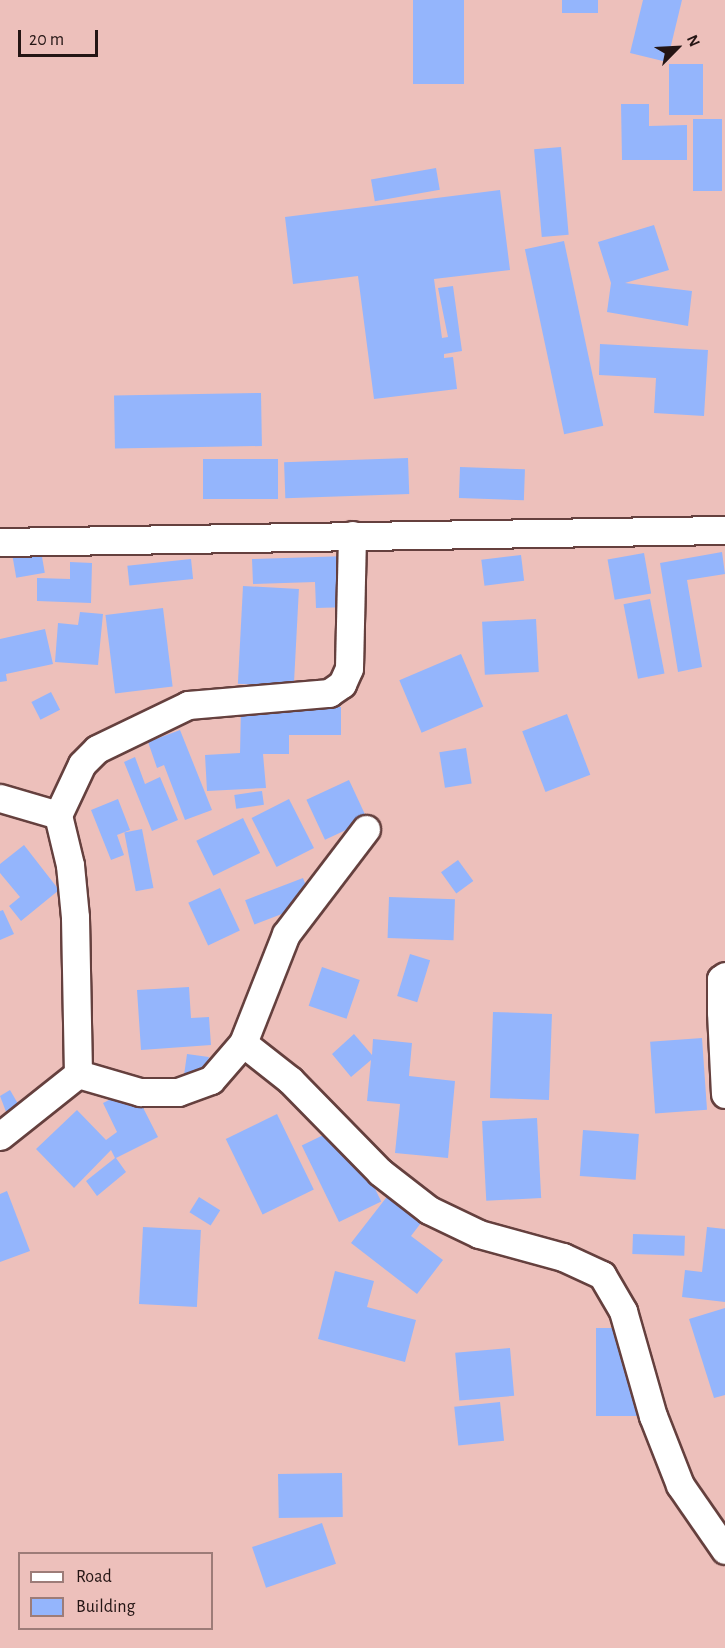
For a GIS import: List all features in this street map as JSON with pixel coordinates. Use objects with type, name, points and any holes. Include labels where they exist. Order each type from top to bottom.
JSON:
[{"type":"street","points":[[0,542],[725,530]]},
{"type":"street","points":[[78,1074],[75,916],[70,865],[58,815],[90,755],[170,711],[204,701],[329,693],[342,684],[349,668],[352,535]]},
{"type":"street","points":[[0,798],[58,815]]},
{"type":"street","points":[[78,1074],[140,1092],[178,1092],[211,1080],[243,1043],[286,934],[366,829]]},
{"type":"street","points":[[725,976],[721,978],[725,1094]]},
{"type":"street","points":[[243,1043],[290,1080],[380,1172],[429,1210],[479,1234],[563,1257],[602,1275],[623,1311],[653,1416],[680,1485],[725,1551]]},
{"type":"street","points":[[0,1136],[78,1074]]},
{"type":"building","points":[[413,0],[464,0],[464,84],[413,84]]},
{"type":"building","points":[[562,0],[598,0],[598,13],[562,13]]},
{"type":"building","points":[[643,0],[682,0],[667,62],[630,53]]},
{"type":"building","points":[[669,64],[703,64],[703,115],[669,115]]},
{"type":"building","points":[[621,104],[649,104],[649,126],[687,125],[687,160],[622,160]]},
{"type":"building","points":[[693,119],[722,119],[722,191],[693,191]]},
{"type":"building","points":[[561,147],[569,235],[542,237],[534,149]]},
{"type":"building","points":[[436,168],[440,190],[375,201],[371,179]]},
{"type":"building","points":[[500,190],[510,270],[434,279],[442,338],[448,337],[438,288],[453,286],[462,351],[444,354],[444,358],[453,357],[457,389],[374,399],[358,276],[293,284],[285,217]]},
{"type":"building","points":[[654,225],[669,270],[625,283],[692,291],[688,326],[607,312],[611,283],[598,242]]},
{"type":"building","points":[[564,241],[603,426],[564,434],[525,249]]},
{"type":"building","points":[[600,344],[708,350],[704,416],[654,413],[656,378],[599,375]]},
{"type":"building","points":[[261,393],[262,446],[115,449],[114,396]]},
{"type":"building","points":[[408,458],[409,494],[285,498],[284,462]]},
{"type":"building","points":[[203,459],[278,459],[278,499],[203,499]]},
{"type":"building","points":[[460,467],[525,469],[524,500],[459,498]]},
{"type":"building","points":[[41,551],[45,573],[16,578],[12,556]]},
{"type":"building","points":[[722,552],[725,574],[687,580],[702,667],[678,672],[660,563]]},
{"type":"building","points":[[644,553],[651,593],[615,600],[608,559]]},
{"type":"building","points":[[521,555],[524,581],[484,586],[481,560]]},
{"type":"building","points":[[348,556],[350,607],[316,608],[315,582],[253,584],[252,559]]},
{"type":"building","points":[[191,559],[193,579],[129,586],[127,566]]},
{"type":"building","points":[[70,562],[92,563],[91,603],[37,601],[37,578],[70,579]]},
{"type":"building","points":[[243,586],[299,589],[294,687],[238,684]]},
{"type":"building","points":[[650,599],[665,674],[638,679],[623,604]]},
{"type":"building","points":[[163,608],[173,686],[115,693],[105,615]]},
{"type":"building","points":[[80,612],[103,614],[98,665],[55,662],[58,623],[78,625]]},
{"type":"building","points":[[536,619],[539,672],[485,675],[482,622]]},
{"type":"building","points":[[45,629],[53,664],[6,674],[7,681],[0,682],[0,639]]},
{"type":"building","points":[[461,654],[483,706],[422,733],[399,680]]},
{"type":"building","points":[[51,692],[60,710],[40,720],[31,702]]},
{"type":"building","points":[[241,706],[341,707],[341,735],[289,735],[289,754],[263,754],[266,788],[207,791],[205,755],[240,753]]},
{"type":"building","points":[[567,714],[590,775],[545,792],[522,731]]},
{"type":"building","points":[[180,730],[212,810],[185,820],[164,765],[157,768],[148,742]]},
{"type":"building","points":[[466,748],[472,784],[445,788],[439,752]]},
{"type":"building","points":[[135,757],[145,784],[160,777],[178,820],[152,831],[124,762]]},
{"type":"building","points":[[349,780],[368,820],[325,840],[306,800]]},
{"type":"building","points":[[262,791],[264,805],[236,809],[234,795]]},
{"type":"building","points":[[118,799],[130,830],[117,835],[124,855],[111,860],[91,810]]},
{"type":"building","points":[[289,799],[314,848],[277,867],[252,818]]},
{"type":"building","points":[[243,818],[260,853],[213,876],[196,841]]},
{"type":"building","points":[[142,829],[153,888],[136,891],[124,832]]},
{"type":"building","points":[[24,845],[59,890],[21,921],[9,906],[20,897],[0,873],[0,864]]},
{"type":"building","points":[[458,860],[473,881],[456,893],[441,872]]},
{"type":"building","points":[[303,878],[312,902],[254,924],[245,900]]},
{"type":"building","points":[[220,888],[240,931],[208,945],[188,903]]},
{"type":"building","points":[[389,897],[455,899],[454,940],[388,938]]},
{"type":"building","points":[[3,910],[14,934],[0,940],[0,911]]},
{"type":"building","points":[[410,954],[430,960],[417,1002],[397,996]]},
{"type":"building","points":[[322,967],[360,980],[346,1019],[309,1006]]},
{"type":"building","points":[[189,987],[191,1018],[209,1017],[211,1045],[141,1050],[137,990]]},
{"type":"building","points":[[493,1012],[552,1014],[549,1100],[490,1098]]},
{"type":"building","points":[[354,1034],[372,1055],[373,1039],[412,1043],[409,1076],[455,1081],[448,1158],[395,1153],[400,1104],[367,1101],[371,1060],[351,1077],[332,1054]]},
{"type":"building","points":[[702,1038],[707,1110],[655,1113],[650,1042]]},
{"type":"building","points":[[187,1054],[209,1057],[206,1077],[184,1074]]},
{"type":"building","points":[[133,1088],[158,1137],[116,1158],[126,1172],[97,1196],[86,1181],[115,1158],[111,1150],[74,1188],[36,1149],[77,1110],[106,1140],[117,1132],[103,1103]]},
{"type":"building","points":[[10,1090],[21,1109],[8,1117],[0,1096]]},
{"type":"building","points":[[277,1114],[314,1189],[263,1214],[226,1139]]},
{"type":"building","points":[[537,1118],[541,1198],[486,1201],[482,1121]]},
{"type":"building","points":[[344,1125],[381,1201],[339,1222],[302,1146]]},
{"type":"building","points":[[583,1130],[639,1134],[636,1180],[580,1176]]},
{"type":"building","points":[[396,1185],[430,1211],[411,1236],[443,1260],[417,1294],[351,1243]]},
{"type":"building","points":[[7,1191],[30,1251],[0,1262],[0,1194]]},
{"type":"building","points":[[199,1197],[220,1210],[211,1226],[189,1212]]},
{"type":"building","points":[[143,1227],[201,1230],[197,1307],[139,1304]]},
{"type":"building","points":[[707,1227],[725,1229],[725,1302],[682,1297],[685,1270],[702,1272]]},
{"type":"building","points":[[633,1234],[685,1236],[684,1256],[632,1254]]},
{"type":"building","points":[[335,1271],[374,1281],[367,1307],[416,1320],[405,1362],[318,1339]]},
{"type":"building","points":[[725,1308],[725,1395],[714,1398],[689,1319]]},
{"type":"building","points":[[596,1328],[644,1328],[644,1416],[596,1416]]},
{"type":"building","points":[[510,1348],[514,1396],[459,1401],[455,1353]]},
{"type":"building","points":[[500,1402],[504,1441],[458,1446],[454,1407]]},
{"type":"building","points":[[342,1473],[343,1517],[279,1518],[278,1474]]},
{"type":"building","points":[[322,1523],[336,1564],[266,1588],[252,1547]]}]
